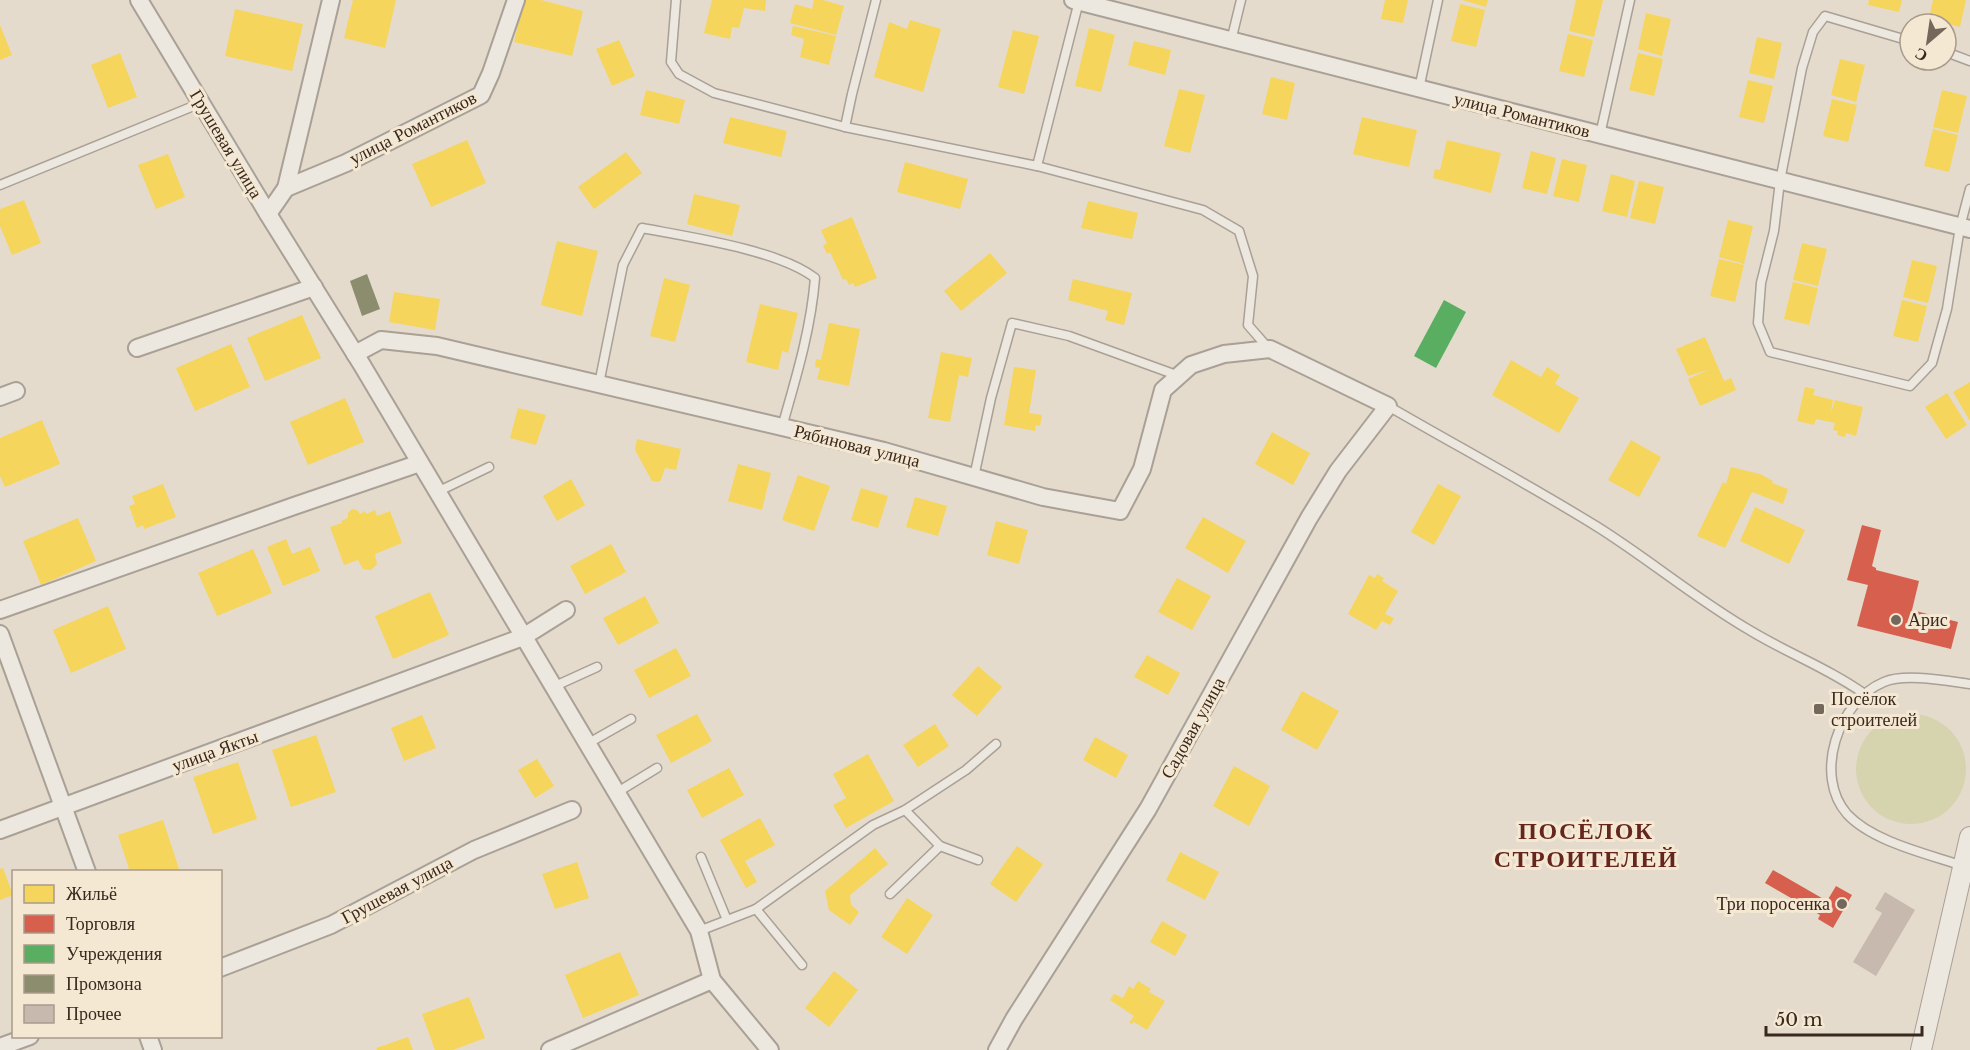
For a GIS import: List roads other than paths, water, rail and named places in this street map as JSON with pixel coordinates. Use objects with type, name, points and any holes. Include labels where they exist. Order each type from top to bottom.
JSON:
[{"type":"street","name":"Грушевая улица","points":[[139,0],[355,354],[586,745],[699,931],[712,980]]},
{"type":"street","points":[[268,214],[286,188],[331,0]]},
{"type":"street","name":"улица Романтиков","points":[[286,188],[346,163],[482,95],[516,0]]},
{"type":"street","name":"улица Романтиков","points":[[1076,1],[1965,228]]},
{"type":"street","points":[[137,348],[314,287]]},
{"type":"street","name":"Рябиновая улица","points":[[355,354],[381,340],[437,346],[884,451],[1043,497],[1120,511],[1142,469],[1163,390],[1191,365],[1224,354],[1270,349]]},
{"type":"street","points":[[1270,349],[1388,406]]},
{"type":"street","points":[[0,397],[16,391]]},
{"type":"street","name":"Садовая улица","points":[[997,1050],[1014,1019],[1148,809],[1315,508],[1338,471],[1388,406]]},
{"type":"street","points":[[0,610],[420,463]]},
{"type":"street","points":[[522,637],[566,610]]},
{"type":"street","points":[[0,634],[86,870]]},
{"type":"street","name":"улица Якты","points":[[0,830],[522,637]]},
{"type":"street","name":"Грушевая улица","points":[[222,967],[330,925],[474,850],[572,810]]},
{"type":"street","points":[[1922,1050],[1964,889],[1963,866],[1970,837]]},
{"type":"street","points":[[550,1050],[712,980],[770,1050]]},
{"type":"street","points":[[0,1047],[25,1038]]},
{"type":"lane","points":[[676,0],[671,62],[679,74],[714,93],[845,127],[1037,166],[1203,210],[1239,231],[1253,276],[1248,325],[1270,349]]},
{"type":"lane","points":[[845,127],[876,0]]},
{"type":"lane","points":[[1231,40],[1241,0]]},
{"type":"lane","points":[[1419,88],[1438,0]]},
{"type":"lane","points":[[1600,135],[1630,0]]},
{"type":"lane","points":[[1037,166],[1076,1]]},
{"type":"lane","points":[[1898,37],[1825,16],[1813,32],[1802,68],[1780,181],[1774,231],[1761,283],[1758,323],[1770,352],[1910,386],[1932,363],[1965,228],[1970,189]]},
{"type":"lane","points":[[0,185],[201,103]]},
{"type":"lane","points":[[599,384],[623,265],[642,228],[737,248],[789,262],[815,278],[813,303],[801,359],[782,427]]},
{"type":"lane","points":[[974,477],[991,398],[1012,323],[1070,336],[1179,376]]},
{"type":"lane","points":[[1388,406],[1598,527],[1751,632],[1810,661],[1866,695]]},
{"type":"lane","points":[[437,492],[489,467]]},
{"type":"lane","points":[[552,687],[597,667]]},
{"type":"lane","points":[[1963,866],[1896,843],[1867,829],[1847,814],[1835,792],[1830,772],[1833,748],[1842,723],[1866,695],[1884,682],[1912,678],[1970,684]]},
{"type":"lane","points":[[586,745],[631,719]]},
{"type":"lane","points":[[699,931],[756,909],[873,825],[905,810],[966,770],[996,744]]},
{"type":"lane","points":[[616,793],[657,768]]},
{"type":"lane","points":[[905,810],[940,846],[978,860]]},
{"type":"lane","points":[[890,894],[940,846]]},
{"type":"lane","points":[[701,857],[727,920]]},
{"type":"lane","points":[[756,909],[802,965]]},
{"type":"place","name":"Арис","points":[[1896,620]]},
{"type":"place","name":"Посёлок строителей","points":[[1819,709]]},
{"type":"place","name":"Три поросенка","points":[[1842,904]]},
{"type":"district","name":"ПОСЁЛОК СТРОИТЕЛЕЙ","points":[[1586,845]]}]
